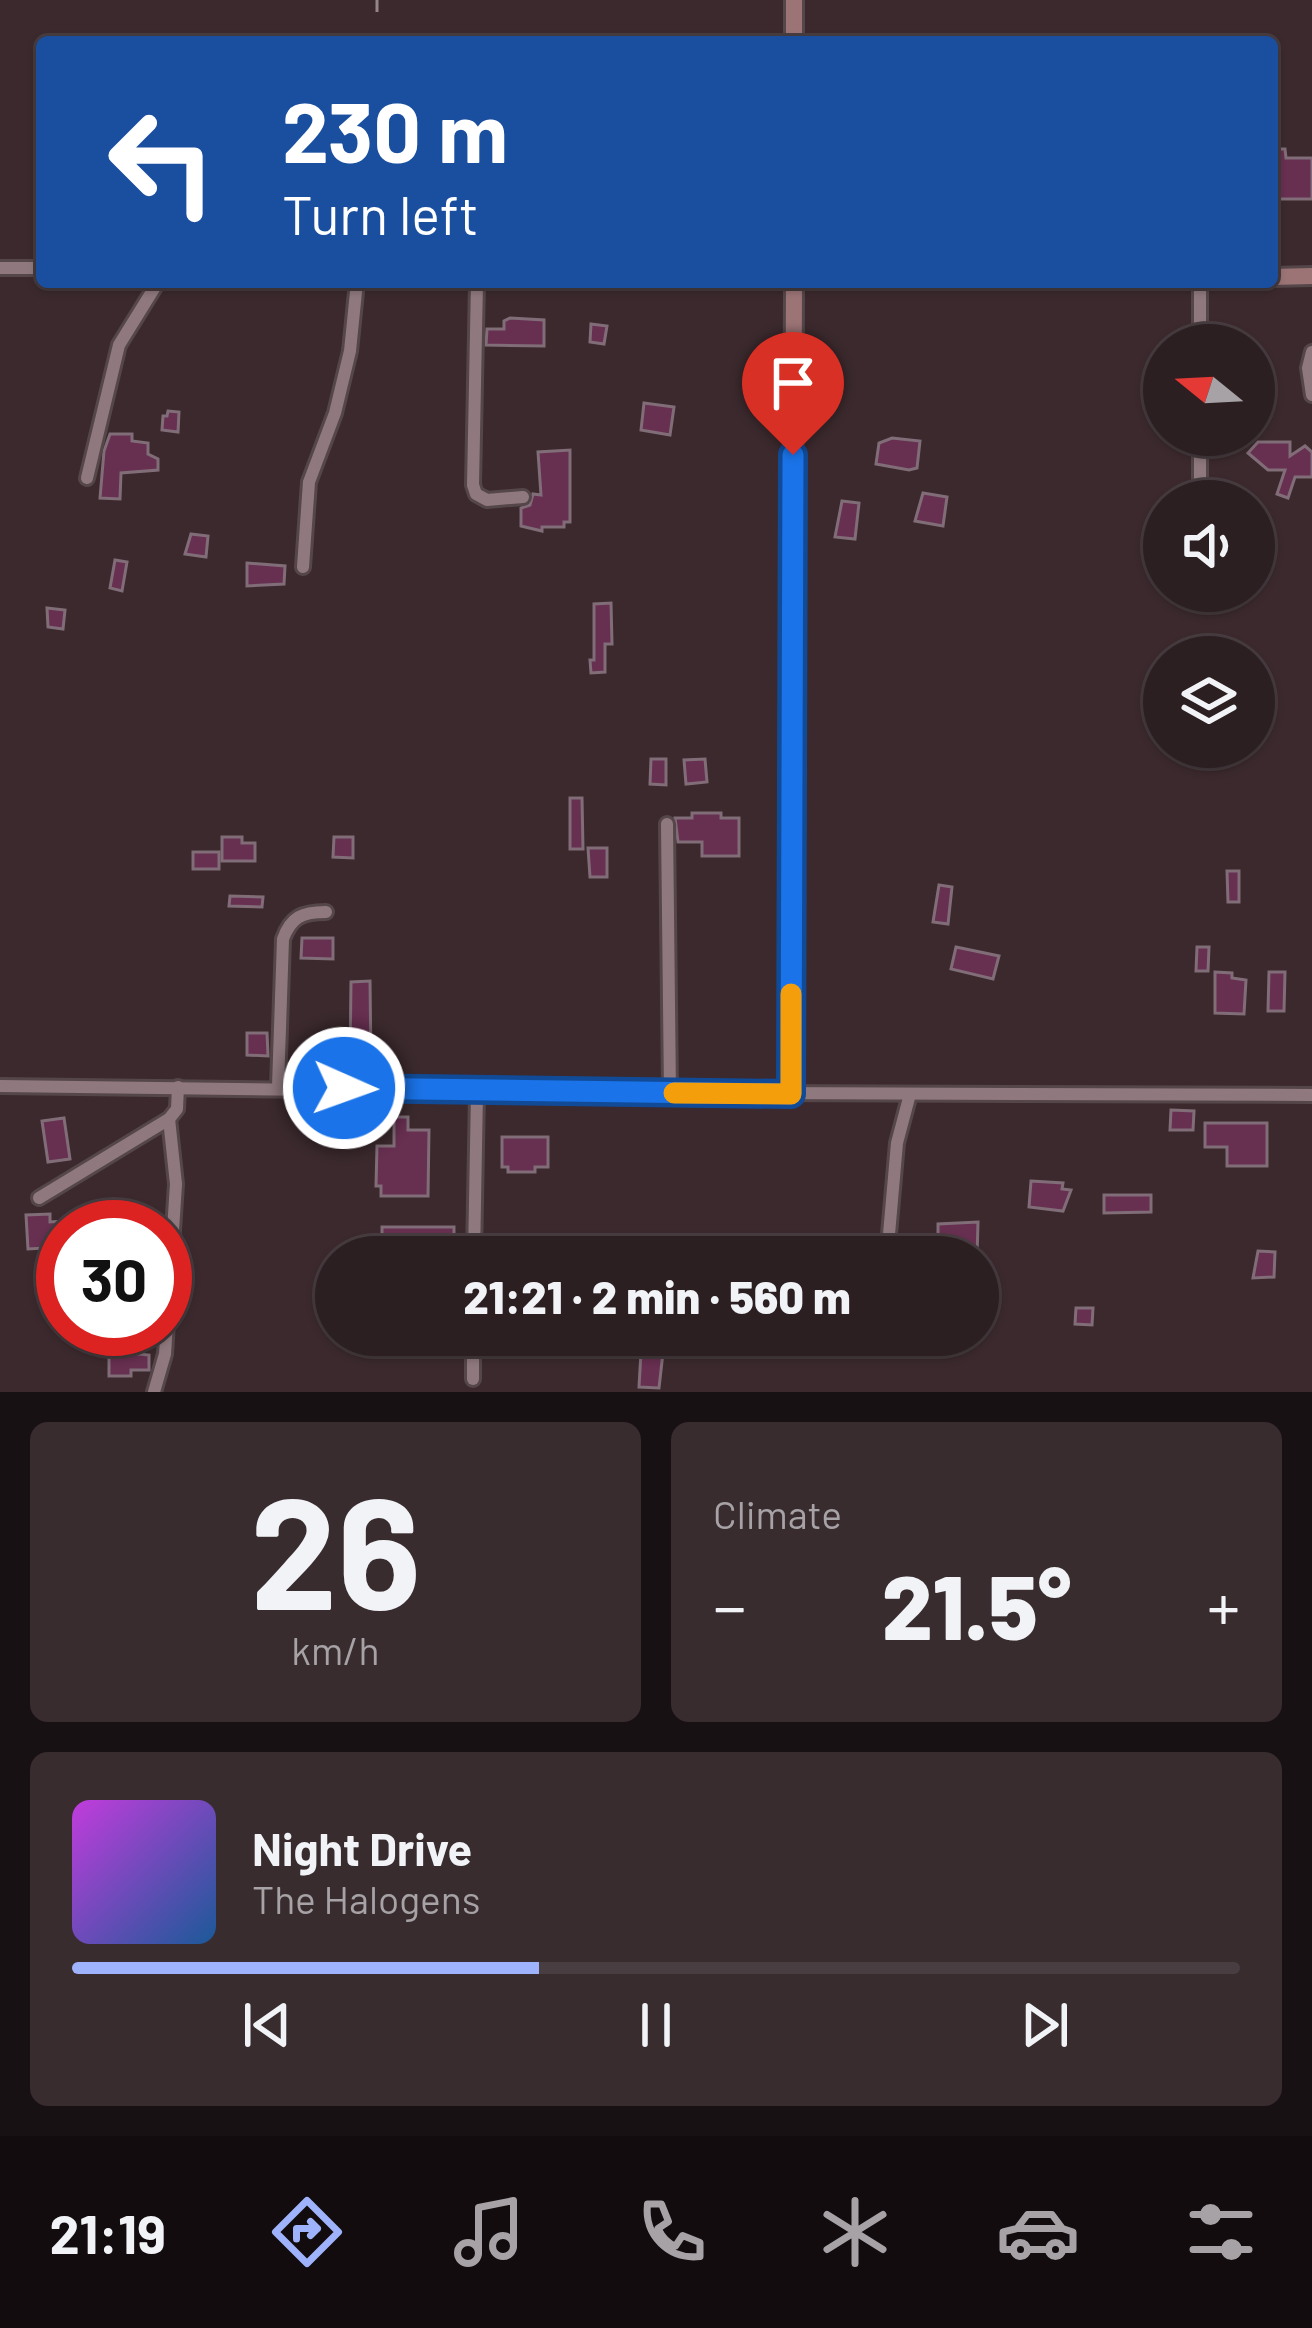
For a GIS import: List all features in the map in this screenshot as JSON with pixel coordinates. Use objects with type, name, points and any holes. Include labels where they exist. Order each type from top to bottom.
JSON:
[{"type":"street","points":[[794,0],[794,36]]},
{"type":"street","points":[[0,268],[36,268]]},
{"type":"street","points":[[1278,277],[1312,276]]},
{"type":"street","points":[[87,478],[119,345],[154,288]]},
{"type":"street","points":[[303,566],[309,482],[340,392],[356,288]]},
{"type":"street","points":[[477,288],[473,485],[476,494],[487,500],[523,496]]},
{"type":"street","points":[[791,1094],[794,288]]},
{"type":"street","points":[[1200,288],[1200,324]]},
{"type":"street","points":[[1312,352],[1308,368],[1312,395]]},
{"type":"street","points":[[668,824],[670,1093]]},
{"type":"street","points":[[278,1087],[283,939],[295,918],[307,912],[326,912]]},
{"type":"street","points":[[0,1086],[1312,1095]]},
{"type":"street","points":[[39,1198],[169,1119],[177,1109],[178,1087]]},
{"type":"street","points":[[474,1236],[477,1092]]},
{"type":"street","points":[[889,1236],[898,1143],[910,1094]]},
{"type":"street","points":[[154,1392],[165,1354],[176,1184],[169,1119]]},
{"type":"street","points":[[473,1356],[473,1379]]},
{"type":"path","points":[[377,0],[377,13]]},
{"type":"building","points":[[1278,149],[1285,149],[1286,158],[1312,158],[1312,199],[1278,199]]},
{"type":"building","points":[[544,320],[544,346],[486,345],[487,329],[504,329],[504,321]]},
{"type":"building","points":[[591,324],[607,326],[604,344],[590,342]]},
{"type":"building","points":[[644,403],[674,407],[670,435],[641,430]]},
{"type":"building","points":[[168,411],[179,412],[178,432],[162,430]]},
{"type":"building","points":[[110,434],[132,434],[132,441],[148,443],[148,454],[158,459],[158,470],[121,473],[120,499],[100,498]]},
{"type":"building","points":[[892,438],[920,441],[917,468],[876,464],[879,443]]},
{"type":"building","points":[[1275,442],[1290,442],[1290,456],[1305,446],[1312,452],[1312,477],[1295,477],[1288,498],[1277,494],[1285,470],[1268,470],[1252,456],[1275,456]]},
{"type":"building","points":[[570,450],[570,522],[564,522],[564,527],[542,527],[542,531],[521,526],[521,508],[530,505],[533,494],[541,495],[538,452]]},
{"type":"building","points":[[923,493],[947,497],[943,526],[915,521]]},
{"type":"building","points":[[842,501],[859,503],[855,539],[835,537]]},
{"type":"building","points":[[191,534],[208,536],[206,557],[185,554]]},
{"type":"building","points":[[115,560],[127,562],[122,591],[110,588]]},
{"type":"building","points":[[247,563],[285,566],[284,584],[247,586]]},
{"type":"building","points":[[611,603],[612,644],[605,644],[605,672],[591,673],[594,604]]},
{"type":"building","points":[[47,608],[65,610],[63,629],[48,627]]},
{"type":"building","points":[[651,759],[666,759],[666,785],[650,784]]},
{"type":"building","points":[[705,759],[707,782],[686,784],[684,760]]},
{"type":"building","points":[[570,798],[582,798],[583,849],[570,849]]},
{"type":"building","points":[[692,813],[739,818],[739,856],[702,856],[702,842],[678,842],[675,818],[692,818]]},
{"type":"building","points":[[222,837],[255,843],[255,861],[222,861]]},
{"type":"building","points":[[334,837],[353,837],[353,858],[333,857]]},
{"type":"building","points":[[588,848],[607,848],[607,877],[590,877]]},
{"type":"building","points":[[193,852],[219,852],[219,869],[193,869]]},
{"type":"building","points":[[1227,871],[1239,871],[1239,902],[1228,902]]},
{"type":"building","points":[[939,885],[952,887],[948,924],[933,922]]},
{"type":"building","points":[[230,896],[263,897],[262,907],[229,906]]},
{"type":"building","points":[[302,938],[333,938],[333,959],[301,958]]},
{"type":"building","points":[[956,947],[999,956],[993,979],[951,969]]},
{"type":"building","points":[[1197,947],[1209,947],[1208,971],[1196,971]]},
{"type":"building","points":[[1215,972],[1246,980],[1244,1014],[1215,1013]]},
{"type":"building","points":[[1269,972],[1285,972],[1284,1011],[1268,1011]]},
{"type":"building","points":[[370,981],[371,1061],[350,1061],[351,982]]},
{"type":"building","points":[[247,1033],[267,1033],[268,1056],[247,1055]]},
{"type":"building","points":[[1171,1110],[1194,1111],[1193,1130],[1170,1130]]},
{"type":"building","points":[[394,1117],[408,1117],[408,1130],[429,1130],[428,1196],[381,1196],[381,1186],[376,1186],[377,1146],[394,1146]]},
{"type":"building","points":[[64,1118],[70,1159],[48,1162],[42,1121]]},
{"type":"building","points":[[1205,1123],[1267,1123],[1267,1166],[1227,1166],[1227,1147],[1205,1147]]},
{"type":"building","points":[[502,1137],[548,1137],[548,1167],[508,1172],[508,1167],[502,1167]]},
{"type":"building","points":[[1031,1181],[1063,1183],[1062,1189],[1071,1190],[1063,1211],[1029,1207]]},
{"type":"building","points":[[1104,1195],[1151,1195],[1151,1212],[1104,1213]]},
{"type":"building","points":[[26,1215],[36,1215],[36,1249],[28,1249]]},
{"type":"building","points":[[978,1222],[978,1236],[938,1236],[938,1224]]},
{"type":"building","points":[[382,1227],[454,1227],[454,1236],[382,1236]]},
{"type":"building","points":[[1258,1251],[1275,1252],[1274,1277],[1253,1278]]},
{"type":"building","points":[[1076,1308],[1093,1308],[1092,1325],[1075,1324]]},
{"type":"building","points":[[109,1356],[149,1356],[149,1370],[109,1376]]},
{"type":"building","points":[[641,1356],[663,1356],[659,1388],[639,1387]]},
{"type":"slow traffic","points":[[674,1093],[791,1094],[791,994]]},
{"type":"route","points":[[344,1088],[791,1094],[793,455]]}]
